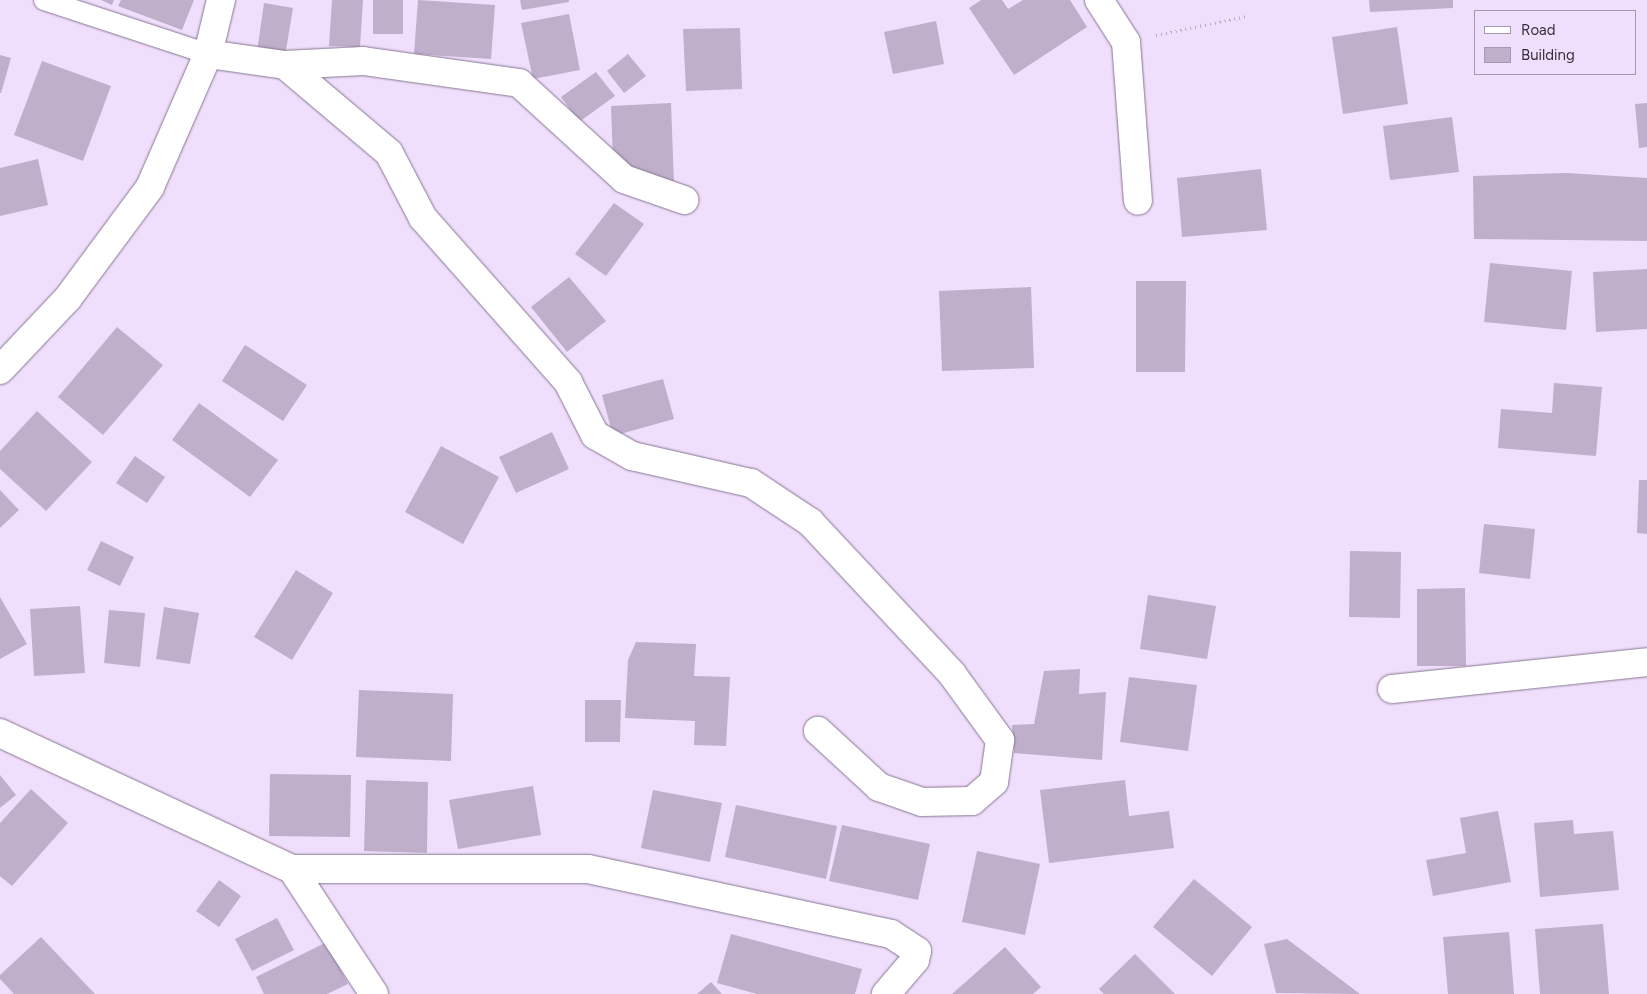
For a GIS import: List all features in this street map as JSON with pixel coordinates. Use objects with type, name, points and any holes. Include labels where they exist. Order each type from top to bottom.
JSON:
[{"type":"street","points":[[0,370],[68,298],[150,187],[208,54],[221,0]]},
{"type":"street","points":[[1100,0],[1126,42],[1138,201]]},
{"type":"street","points":[[208,54],[284,65],[363,60],[519,83],[624,179],[684,200]]},
{"type":"street","points":[[284,65],[389,153],[423,218],[568,382],[595,435],[632,456],[751,483],[810,522],[952,674],[1000,740],[994,782],[972,801],[922,802],[879,787],[818,732]]},
{"type":"street","points":[[1392,689],[1647,662]]},
{"type":"street","points":[[0,733],[292,869],[588,869],[890,934],[917,951],[915,960],[886,994]]},
{"type":"street","points":[[292,869],[374,994]]},
{"type":"lane","points":[[44,0],[208,54]]},
{"type":"path","points":[[1126,42],[1247,16]]},
{"type":"building","points":[[101,0],[114,0],[112,5]]},
{"type":"building","points":[[121,0],[194,0],[182,30],[118,6]]},
{"type":"building","points":[[332,0],[363,0],[360,47],[329,46]]},
{"type":"building","points":[[373,0],[403,0],[403,34],[373,34]]},
{"type":"building","points":[[418,0],[495,5],[491,59],[414,54]]},
{"type":"building","points":[[520,0],[569,0],[569,2],[522,10]]},
{"type":"building","points":[[981,0],[1002,0],[1008,9],[1023,0],[1070,0],[1087,27],[1014,75],[969,8]]},
{"type":"building","points":[[1369,0],[1453,0],[1453,8],[1370,12]]},
{"type":"building","points":[[264,3],[293,8],[285,56],[257,52]]},
{"type":"building","points":[[569,14],[580,70],[533,79],[521,23]]},
{"type":"building","points":[[936,21],[944,64],[893,74],[884,32]]},
{"type":"building","points":[[1397,27],[1408,104],[1343,114],[1332,37]]},
{"type":"building","points":[[740,28],[742,89],[686,91],[683,29]]},
{"type":"building","points":[[628,54],[646,76],[624,93],[607,71]]},
{"type":"building","points":[[0,55],[11,58],[1,93],[0,93]]},
{"type":"building","points":[[42,61],[111,86],[83,161],[14,135]]},
{"type":"building","points":[[596,72],[615,96],[579,122],[561,97]]},
{"type":"building","points":[[671,103],[674,184],[613,161],[611,106]]},
{"type":"building","points":[[1647,103],[1647,147],[1639,148],[1635,104]]},
{"type":"building","points":[[1452,117],[1459,172],[1390,180],[1383,126]]},
{"type":"building","points":[[38,159],[48,205],[0,216],[0,168]]},
{"type":"building","points":[[1261,169],[1267,230],[1182,237],[1177,178]]},
{"type":"building","points":[[1567,173],[1647,178],[1647,241],[1474,239],[1473,176]]},
{"type":"building","points":[[614,203],[644,224],[606,276],[575,254]]},
{"type":"building","points":[[1490,263],[1572,271],[1566,330],[1484,322]]},
{"type":"building","points":[[1647,269],[1647,329],[1596,332],[1593,272]]},
{"type":"building","points":[[569,277],[606,321],[567,352],[531,307]]},
{"type":"building","points":[[1136,281],[1186,281],[1185,372],[1136,372]]},
{"type":"building","points":[[1031,287],[1034,368],[942,371],[939,291]]},
{"type":"building","points":[[117,327],[163,365],[103,435],[58,397]]},
{"type":"building","points":[[245,345],[307,385],[283,421],[222,381]]},
{"type":"building","points":[[663,379],[674,419],[613,436],[602,395]]},
{"type":"building","points":[[1554,383],[1602,387],[1596,456],[1498,448],[1501,409],[1552,413]]},
{"type":"building","points":[[199,403],[278,460],[250,497],[172,440]]},
{"type":"building","points":[[37,411],[92,462],[46,511],[0,469],[0,451]]},
{"type":"building","points":[[552,432],[569,469],[516,493],[499,457]]},
{"type":"building","points":[[441,446],[499,477],[463,544],[405,512]]},
{"type":"building","points":[[135,456],[165,477],[147,503],[116,483]]},
{"type":"building","points":[[1639,480],[1647,480],[1647,534],[1637,533]]},
{"type":"building","points":[[0,490],[19,510],[0,528]]},
{"type":"building","points":[[1484,524],[1535,529],[1530,579],[1479,573]]},
{"type":"building","points":[[101,541],[134,557],[120,586],[87,570]]},
{"type":"building","points":[[1350,551],[1401,552],[1400,618],[1349,617]]},
{"type":"building","points":[[296,570],[333,593],[292,660],[254,637]]},
{"type":"building","points":[[1465,588],[1466,666],[1417,666],[1417,589]]},
{"type":"building","points":[[1148,595],[1216,606],[1207,659],[1140,649]]},
{"type":"building","points":[[0,597],[27,644],[0,659]]},
{"type":"building","points":[[80,606],[85,673],[34,676],[30,609]]},
{"type":"building","points":[[164,607],[199,613],[190,664],[156,659]]},
{"type":"building","points":[[109,610],[145,613],[140,667],[104,663]]},
{"type":"building","points":[[636,642],[696,644],[694,676],[730,677],[726,746],[694,745],[695,721],[625,718],[628,660]]},
{"type":"building","points":[[1080,669],[1079,694],[1106,692],[1102,760],[1014,753],[1012,725],[1034,724],[1044,671]]},
{"type":"building","points":[[1129,677],[1197,685],[1188,751],[1120,742]]},
{"type":"building","points":[[359,690],[453,694],[451,761],[356,757]]},
{"type":"building","points":[[585,700],[621,700],[620,742],[585,742]]},
{"type":"building","points":[[270,774],[351,775],[350,837],[269,836]]},
{"type":"building","points":[[0,775],[16,795],[0,808]]},
{"type":"building","points":[[366,780],[428,782],[427,853],[364,851]]},
{"type":"building","points":[[1125,780],[1129,816],[1169,811],[1174,848],[1049,863],[1040,790]]},
{"type":"building","points":[[533,786],[541,835],[458,849],[449,800]]},
{"type":"building","points":[[31,789],[68,823],[12,886],[0,876],[0,823]]},
{"type":"building","points":[[653,790],[722,803],[710,862],[641,848]]},
{"type":"building","points":[[736,805],[837,826],[826,879],[725,857]]},
{"type":"building","points":[[1498,811],[1511,882],[1433,896],[1426,860],[1466,853],[1460,818]]},
{"type":"building","points":[[1573,820],[1574,834],[1613,831],[1619,890],[1540,897],[1534,823]]},
{"type":"building","points":[[842,825],[930,844],[918,900],[829,881]]},
{"type":"building","points":[[977,851],[1040,864],[1025,935],[962,922]]},
{"type":"building","points":[[1194,879],[1252,927],[1212,976],[1153,927]]},
{"type":"building","points":[[219,880],[241,896],[219,927],[196,911]]},
{"type":"building","points":[[277,918],[294,950],[252,971],[235,939]]},
{"type":"building","points":[[1603,924],[1609,994],[1540,994],[1535,929]]},
{"type":"building","points":[[1509,932],[1514,994],[1448,994],[1443,937]]},
{"type":"building","points":[[731,934],[862,969],[855,994],[757,994],[717,983]]},
{"type":"building","points":[[41,937],[95,994],[14,994],[0,979],[0,975]]},
{"type":"building","points":[[1287,939],[1360,994],[1276,993],[1264,944]]},
{"type":"building","points":[[327,942],[348,984],[327,994],[264,994],[256,977]]},
{"type":"building","points":[[1005,947],[1041,987],[1033,994],[952,994]]},
{"type":"building","points":[[1135,954],[1175,994],[1104,994],[1099,989]]},
{"type":"building","points":[[711,982],[722,994],[697,994]]}]
